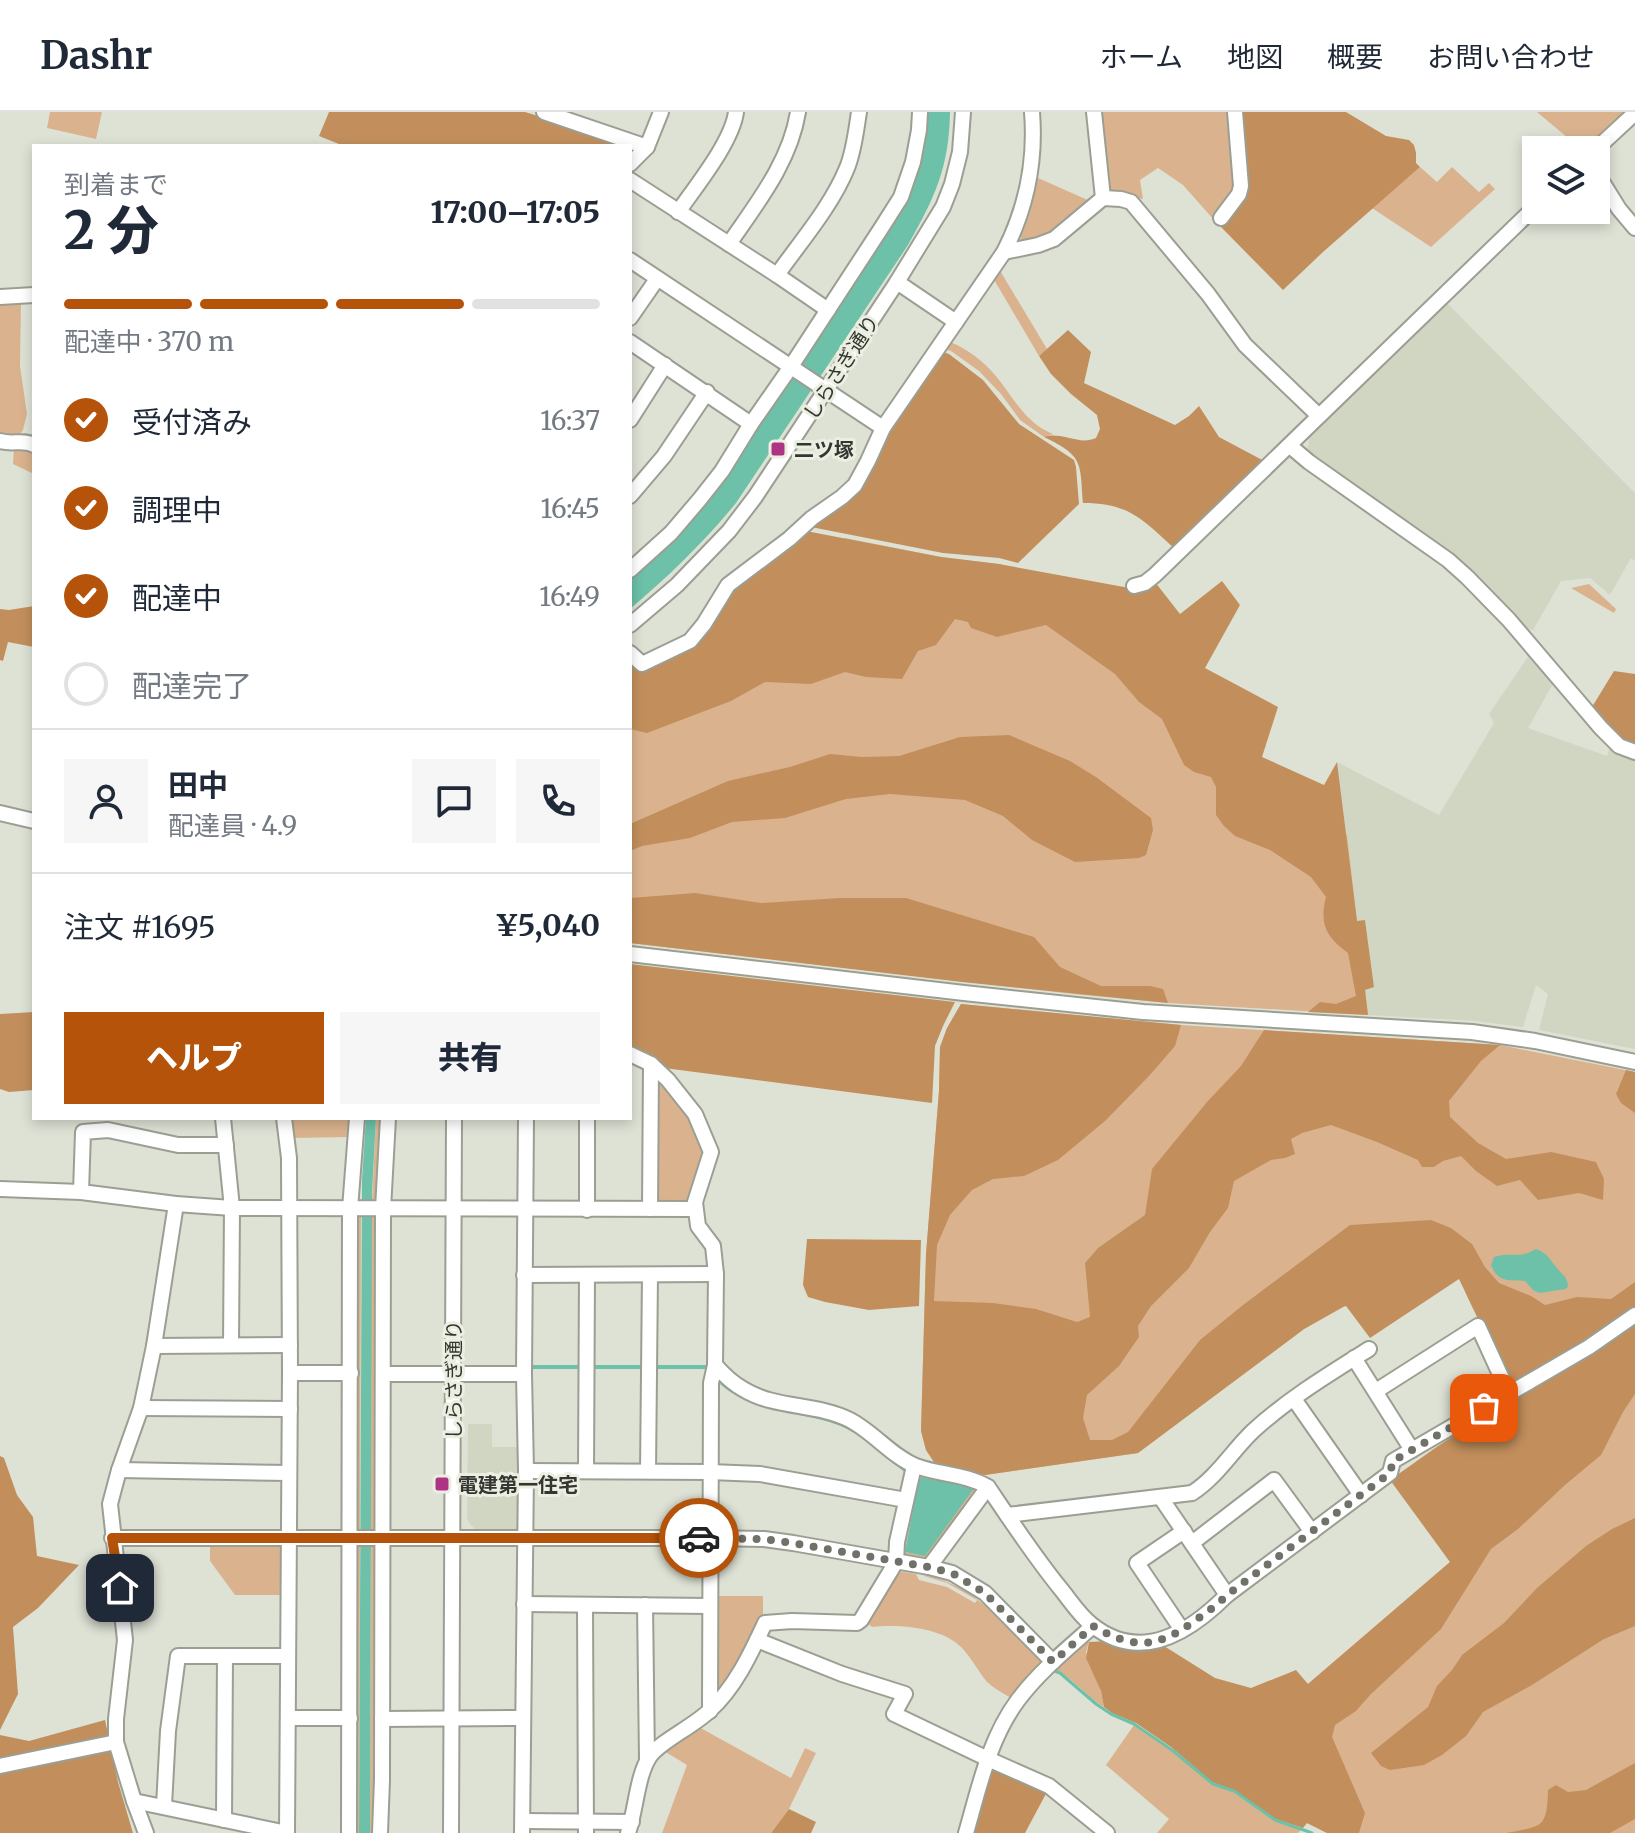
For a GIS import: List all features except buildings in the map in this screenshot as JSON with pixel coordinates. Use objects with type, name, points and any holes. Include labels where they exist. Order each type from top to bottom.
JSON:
[{"type":"street","points":[[544,112],[647,147]]},
{"type":"street","points":[[632,162],[647,147],[661,112]]},
{"type":"street","points":[[678,212],[726,141],[736,112]]},
{"type":"street","points":[[729,244],[783,161],[798,112]]},
{"type":"street","points":[[777,275],[834,194],[848,167],[859,112]]},
{"type":"street","points":[[632,568],[671,533],[700,499],[722,471],[751,424],[793,370],[901,197],[913,162],[920,112]]},
{"type":"street","name":"しらさぎ通り","points":[[632,623],[677,585],[729,531],[755,497],[822,388],[897,282],[943,207],[952,184],[960,152],[963,112]]},
{"type":"street","points":[[632,655],[642,664],[690,641],[728,585],[855,485],[883,428],[1004,252],[1015,230],[1027,195],[1034,138],[1032,112]]},
{"type":"street","points":[[1094,112],[1103,198]]},
{"type":"street","points":[[1221,218],[1239,194],[1241,186],[1235,112]]},
{"type":"street","points":[[1609,136],[1632,114]]},
{"type":"street","points":[[632,181],[828,310]]},
{"type":"street","points":[[1610,195],[1635,228]]},
{"type":"street","points":[[1004,252],[1054,239],[1103,198],[1131,202],[1208,294],[1245,345],[1319,416]]},
{"type":"street","points":[[1134,586],[1145,583],[1155,575],[1522,220]]},
{"type":"street","points":[[632,261],[883,428]]},
{"type":"street","points":[[632,315],[657,279]]},
{"type":"street","points":[[897,282],[956,322]]},
{"type":"street","points":[[0,297],[32,295]]},
{"type":"street","points":[[632,343],[751,424]]},
{"type":"street","points":[[632,417],[665,365]]},
{"type":"street","points":[[632,494],[664,456],[707,392]]},
{"type":"street","points":[[0,441],[32,444]]},
{"type":"street","points":[[1290,446],[1448,560],[1488,597],[1601,728],[1619,746],[1635,752]]},
{"type":"street","points":[[0,813],[32,821]]},
{"type":"street","points":[[632,954],[1143,1012],[1483,1033],[1635,1062]]},
{"type":"street","points":[[632,1055],[651,1064],[668,1080],[695,1114],[711,1152],[695,1202],[698,1226],[713,1246],[716,1274],[715,1365],[711,1383],[710,1711]]},
{"type":"street","points":[[650,1209],[651,1064]]},
{"type":"street","points":[[223,1120],[232,1208],[231,1345]]},
{"type":"street","points":[[134,1801],[287,1833],[290,1345],[289,1158],[284,1120]]},
{"type":"street","points":[[349,1833],[350,1209],[357,1120]]},
{"type":"street","points":[[380,1833],[383,1209],[388,1120]]},
{"type":"street","name":"しらさぎ通り","points":[[451,1833],[454,1120]]},
{"type":"street","points":[[526,1120],[523,1827],[630,1828],[647,1760],[645,1605]]},
{"type":"street","points":[[587,1120],[587,1210]]},
{"type":"street","points":[[81,1192],[83,1132],[108,1130],[178,1145],[226,1145]]},
{"type":"street","points":[[0,1189],[81,1192],[232,1208],[695,1209]]},
{"type":"street","points":[[146,1833],[116,1742],[125,1640],[110,1504],[141,1408],[176,1204]]},
{"type":"street","points":[[524,1275],[716,1274]]},
{"type":"street","points":[[586,1471],[587,1275]]},
{"type":"street","points":[[648,1471],[650,1275]]},
{"type":"street","points":[[715,1365],[744,1390],[760,1397],[821,1410],[853,1421],[914,1466],[975,1480],[988,1487],[1049,1574],[1083,1616],[1093,1626],[1122,1640],[1142,1644],[1161,1641],[1182,1630],[1218,1604],[1390,1473],[1393,1461],[1589,1347],[1635,1315]]},
{"type":"street","points":[[1376,1391],[1478,1326],[1509,1394]]},
{"type":"street","points":[[154,1346],[290,1345]]},
{"type":"street","points":[[1007,1515],[1186,1495],[1216,1473],[1252,1433],[1294,1399],[1369,1349]]},
{"type":"street","points":[[1354,1358],[1412,1450]]},
{"type":"street","points":[[290,1373],[351,1373]]},
{"type":"street","points":[[383,1374],[524,1374]]},
{"type":"street","points":[[1294,1399],[1361,1495]]},
{"type":"street","points":[[141,1408],[290,1409]]},
{"type":"street","points":[[647,1760],[655,1750],[710,1711],[737,1676],[765,1623],[857,1623],[896,1562],[897,1542],[914,1466]]},
{"type":"street","points":[[119,1470],[289,1473]]},
{"type":"street","points":[[526,1471],[760,1474],[906,1500]]},
{"type":"street","points":[[1182,1630],[1137,1563],[1188,1537],[1274,1480],[1312,1532]]},
{"type":"street","points":[[929,1567],[988,1487]]},
{"type":"street","points":[[1161,1498],[1227,1595]]},
{"type":"street","points":[[112,1538],[776,1540],[952,1573],[985,1593],[1053,1662]]},
{"type":"street","points":[[524,1604],[710,1606]]},
{"type":"street","points":[[585,1605],[586,1827]]},
{"type":"street","points":[[966,1833],[988,1759],[1002,1726],[1018,1700],[1053,1662],[1093,1626]]},
{"type":"street","points":[[757,1640],[842,1674],[905,1694],[894,1714],[1049,1786],[1107,1833]]},
{"type":"street","points":[[164,1806],[168,1731],[178,1656],[288,1656]]},
{"type":"street","points":[[224,1820],[225,1656]]},
{"type":"street","points":[[288,1718],[350,1718]]},
{"type":"street","points":[[382,1719],[523,1718]]},
{"type":"street","points":[[0,1766],[116,1742]]},
{"type":"shaded area","points":[[50,112],[102,112],[96,139],[47,128]]},
{"type":"shaded area","points":[[329,112],[525,112],[630,144],[339,144],[319,136]]},
{"type":"shaded area","points":[[927,112],[950,112],[947,150],[939,182],[908,245],[736,503],[686,558],[632,607],[632,577],[683,530],[714,493],[893,225],[918,171]]},
{"type":"shaded area","points":[[1100,112],[1230,112],[1236,191],[1214,220],[1183,185],[1158,168],[1140,180],[1143,199],[1110,191],[1107,187]]},
{"type":"shaded area","points":[[1240,112],[1346,112],[1386,136],[1409,140],[1414,145],[1416,163],[1420,167],[1283,290],[1221,227],[1245,197],[1248,184]]},
{"type":"shaded area","points":[[1537,112],[1626,114],[1603,136],[1566,136]]},
{"type":"shaded area","points":[[632,145],[640,147],[632,156]]},
{"type":"shaded area","points":[[1420,167],[1437,182],[1452,167],[1479,192],[1489,183],[1495,189],[1431,247],[1372,208]]},
{"type":"shaded area","points":[[1036,177],[1092,202],[1053,233],[1024,242],[1019,236]]},
{"type":"shaded area","points":[[999,269],[1047,349],[1039,356],[993,278]]},
{"type":"shaded area","points":[[0,299],[21,300],[20,366],[27,414],[23,430],[17,438],[0,438]]},
{"type":"shaded area","points":[[1445,301],[1635,493],[1635,561],[1631,558],[1610,595],[1590,578],[1561,581],[1533,630],[1524,629],[1307,453],[1310,433]]},
{"type":"shaded area","points":[[1068,330],[1091,352],[1084,383],[1175,425],[1199,406],[1219,437],[1266,462],[1174,548],[1153,529],[1124,510],[1083,503],[1077,462],[1067,450],[1044,437],[1090,440],[1096,438],[1100,429],[1097,415],[1051,374],[1039,356]]},
{"type":"shaded area","points":[[950,342],[980,360],[1027,417],[1053,434],[1044,437],[1020,420],[979,371],[945,349]]},
{"type":"shaded area","points":[[943,352],[983,380],[1019,424],[1074,460],[1079,504],[1018,563],[999,558],[943,553],[811,527],[822,517]]},
{"type":"shaded area","points":[[32,447],[32,473],[13,464],[14,448]]},
{"type":"shaded area","points":[[806,531],[1135,589],[1155,582],[1180,614],[1222,581],[1240,605],[1205,668],[1278,707],[1262,757],[1324,785],[1337,762],[1357,921],[1365,920],[1374,987],[1365,990],[1368,1015],[1308,1012],[1320,1002],[1336,1004],[1356,996],[1348,953],[1326,929],[1323,915],[1326,897],[1311,877],[1270,850],[1235,836],[1224,826],[1216,815],[1216,787],[1211,777],[1184,765],[1162,719],[1139,702],[1115,674],[1046,625],[997,637],[955,619],[936,645],[918,651],[902,679],[866,677],[845,672],[811,684],[765,682],[731,701],[647,733],[632,729],[632,661],[685,650],[731,591]]},
{"type":"shaded area","points":[[845,538],[1015,568],[1270,803],[1347,835],[1368,1015],[1073,994],[632,943],[632,663],[640,670]]},
{"type":"shaded area","points":[[1589,584],[1616,609],[1614,613],[1571,588]]},
{"type":"shaded area","points":[[32,606],[32,647],[8,642],[3,661],[0,660],[0,609]]},
{"type":"shaded area","points":[[1530,654],[1554,682],[1528,728],[1607,756],[1610,746],[1635,757],[1635,1049],[1539,1030],[1548,994],[1536,985],[1523,1027],[1368,1015],[1365,990],[1374,986],[1365,921],[1357,921],[1337,762],[1439,815],[1494,723],[1489,714]]},
{"type":"shaded area","points":[[1614,671],[1635,674],[1635,744],[1620,739],[1592,707]]},
{"type":"shaded area","points":[[1009,735],[1070,761],[1096,777],[1151,818],[1153,830],[1146,855],[1075,862],[1032,840],[1003,816],[965,800],[890,794],[846,799],[785,818],[732,822],[690,838],[632,850],[632,823],[728,781],[830,754],[899,756],[960,737]]},
{"type":"shaded area","points":[[695,893],[761,903],[906,898],[1034,937],[1060,967],[1101,986],[1163,989],[1168,1003],[632,943],[632,898]]},
{"type":"shaded area","points":[[632,964],[955,1002],[935,1046],[932,1103],[664,1068],[632,1050]]},
{"type":"shaded area","points":[[961,1004],[1181,1025],[1500,1045],[1635,1072],[1635,1309],[1502,1369],[1448,1248],[1304,1329],[1138,1453],[985,1475],[934,1462],[926,1450],[921,1431],[926,1254],[940,1047]]},
{"type":"shaded area","points":[[961,1004],[1181,1025],[1175,1046],[1149,1076],[1105,1121],[1058,1160],[1024,1176],[993,1179],[972,1190],[950,1215],[937,1245],[934,1301],[993,1303],[1036,1309],[1077,1322],[1090,1317],[1085,1263],[1098,1248],[1145,1215],[1152,1169],[1241,1066],[1264,1030],[1500,1045],[1481,1061],[1449,1101],[1450,1117],[1478,1143],[1506,1159],[1551,1152],[1596,1162],[1604,1179],[1603,1200],[1579,1193],[1538,1200],[1520,1180],[1497,1186],[1461,1156],[1434,1167],[1422,1167],[1418,1160],[1331,1125],[1302,1133],[1291,1139],[1295,1154],[1271,1160],[1234,1181],[1228,1208],[1189,1268],[1151,1306],[1138,1326],[1139,1337],[1119,1366],[1087,1395],[1083,1418],[1090,1440],[1112,1440],[1128,1432],[1200,1340],[1350,1225],[1431,1220],[1451,1228],[1472,1244],[1485,1267],[1499,1283],[1545,1305],[1577,1297],[1611,1299],[1635,1282],[1635,1309],[1513,1387],[1459,1279],[1370,1338],[1346,1306],[1343,1307],[1304,1329],[1138,1453],[985,1475],[934,1462],[926,1450],[921,1431],[926,1254],[940,1047]]},
{"type":"shaded area","points":[[32,1012],[32,1090],[9,1092],[0,1089],[0,1014]]},
{"type":"shaded area","points":[[1626,1070],[1635,1072],[1635,1113],[1621,1103],[1616,1094]]},
{"type":"shaded area","points":[[657,1078],[691,1116],[705,1151],[689,1200],[685,1203],[660,1205],[655,1200]]},
{"type":"shaded area","points":[[290,1120],[353,1120],[351,1137],[293,1138]]},
{"type":"shaded area","points":[[366,1120],[376,1120],[372,1192],[370,1833],[359,1833],[362,1180]]},
{"type":"shaded area","points":[[376,1120],[385,1120],[379,1202],[372,1202]]},
{"type":"shaded area","points":[[355,1216],[361,1216],[360,1529],[353,1529]]},
{"type":"shaded area","points":[[371,1216],[379,1216],[379,1529],[371,1529]]},
{"type":"shaded area","points":[[807,1239],[921,1240],[919,1306],[869,1310],[808,1297],[803,1285]]},
{"type":"shaded area","points":[[1536,1249],[1546,1254],[1567,1280],[1566,1289],[1539,1293],[1525,1281],[1501,1278],[1491,1265],[1494,1257],[1524,1254]]},
{"type":"shaded area","points":[[1635,1319],[1635,1833],[1327,1833],[1307,1823],[1295,1695],[1450,1562],[1430,1534]]},
{"type":"shaded area","points":[[1635,1319],[1635,1394],[1601,1455],[1491,1549],[1441,1629],[1356,1711],[1335,1725],[1332,1737],[1365,1813],[1359,1833],[1327,1833],[1307,1823],[1303,1828],[1275,1819],[1234,1791],[1212,1782],[1171,1747],[1136,1723],[1104,1707],[1101,1691],[1086,1658],[1089,1642],[1109,1641],[1147,1648],[1164,1646],[1215,1678],[1251,1688],[1296,1670],[1308,1684],[1450,1562],[1390,1480]]},
{"type":"shaded area","points":[[392,1365],[710,1365],[708,1369],[392,1369]]},
{"type":"shaded area","points":[[723,1380],[845,1423],[904,1466],[905,1472],[847,1429],[747,1401],[720,1384]]},
{"type":"shaded area","points":[[468,1424],[492,1424],[492,1447],[520,1447],[519,1529],[475,1529],[467,1519]]},
{"type":"shaded area","points":[[0,1456],[4,1458],[17,1495],[33,1517],[37,1556],[79,1565],[38,1608],[13,1627],[18,1694],[0,1730]]},
{"type":"shaded area","points":[[918,1474],[978,1486],[927,1558],[902,1554]],"holes":[[[919,1477],[975,1486],[925,1555],[905,1552]]]},
{"type":"shaded area","points":[[919,1477],[975,1487],[925,1556],[905,1552]]},
{"type":"shaded area","points":[[1635,1518],[1635,1626],[1604,1639],[1483,1712],[1466,1736],[1424,1765],[1390,1770],[1381,1766],[1371,1753],[1428,1707],[1437,1686],[1462,1655],[1504,1623],[1537,1588],[1586,1546]]},
{"type":"shaded area","points":[[210,1546],[283,1546],[283,1595],[235,1595],[210,1561]]},
{"type":"shaded area","points":[[353,1546],[360,1546],[359,1833],[353,1833]]},
{"type":"shaded area","points":[[371,1546],[379,1546],[377,1833],[370,1833]]},
{"type":"shaded area","points":[[897,1571],[916,1574],[919,1580],[947,1587],[975,1603],[977,1600],[947,1583],[921,1575],[940,1579],[973,1596],[1043,1662],[1013,1699],[987,1682],[965,1651],[952,1640],[919,1628],[872,1627],[866,1622]]},
{"type":"shaded area","points":[[715,1596],[763,1596],[763,1617],[721,1692],[715,1688]]},
{"type":"shaded area","points":[[1089,1642],[1086,1652],[1104,1707],[1066,1676],[1052,1670],[1076,1647]]},
{"type":"shaded area","points":[[105,1720],[133,1833],[0,1833],[0,1735],[29,1741]]},
{"type":"shaded area","points":[[1134,1725],[1171,1750],[1213,1785],[1233,1792],[1270,1818],[1302,1829],[1298,1833],[1157,1833],[1169,1819],[1106,1765]]},
{"type":"shaded area","points":[[697,1726],[791,1778],[805,1748],[816,1753],[789,1809],[771,1833],[662,1833],[687,1765],[664,1751]]},
{"type":"shaded area","points":[[1635,1763],[1635,1819],[1610,1833],[1506,1833],[1540,1824],[1546,1812],[1548,1790],[1556,1785],[1568,1792],[1586,1790]]},
{"type":"shaded area","points":[[994,1767],[1048,1790],[1025,1833],[972,1833]]},
{"type":"shaded area","points":[[789,1809],[816,1822],[811,1833],[771,1833]]},
{"type":"waterway","points":[[1051,1670],[1060,1673],[1111,1714],[1134,1724],[1172,1750],[1213,1784],[1234,1791],[1275,1820],[1312,1833]]},
{"type":"way so far","points":[[699,1538],[764,1539],[793,1543],[952,1573],[985,1593],[1053,1662],[1093,1626],[1109,1635],[1142,1644],[1173,1636],[1390,1473],[1393,1461],[1484,1408]]},
{"type":"place","name":"二ツ塚","points":[[778,449]]},
{"type":"place","name":"電建第一住宅","points":[[442,1484]]},
{"type":"route","points":[[120,1588],[112,1538],[699,1538]]}]
